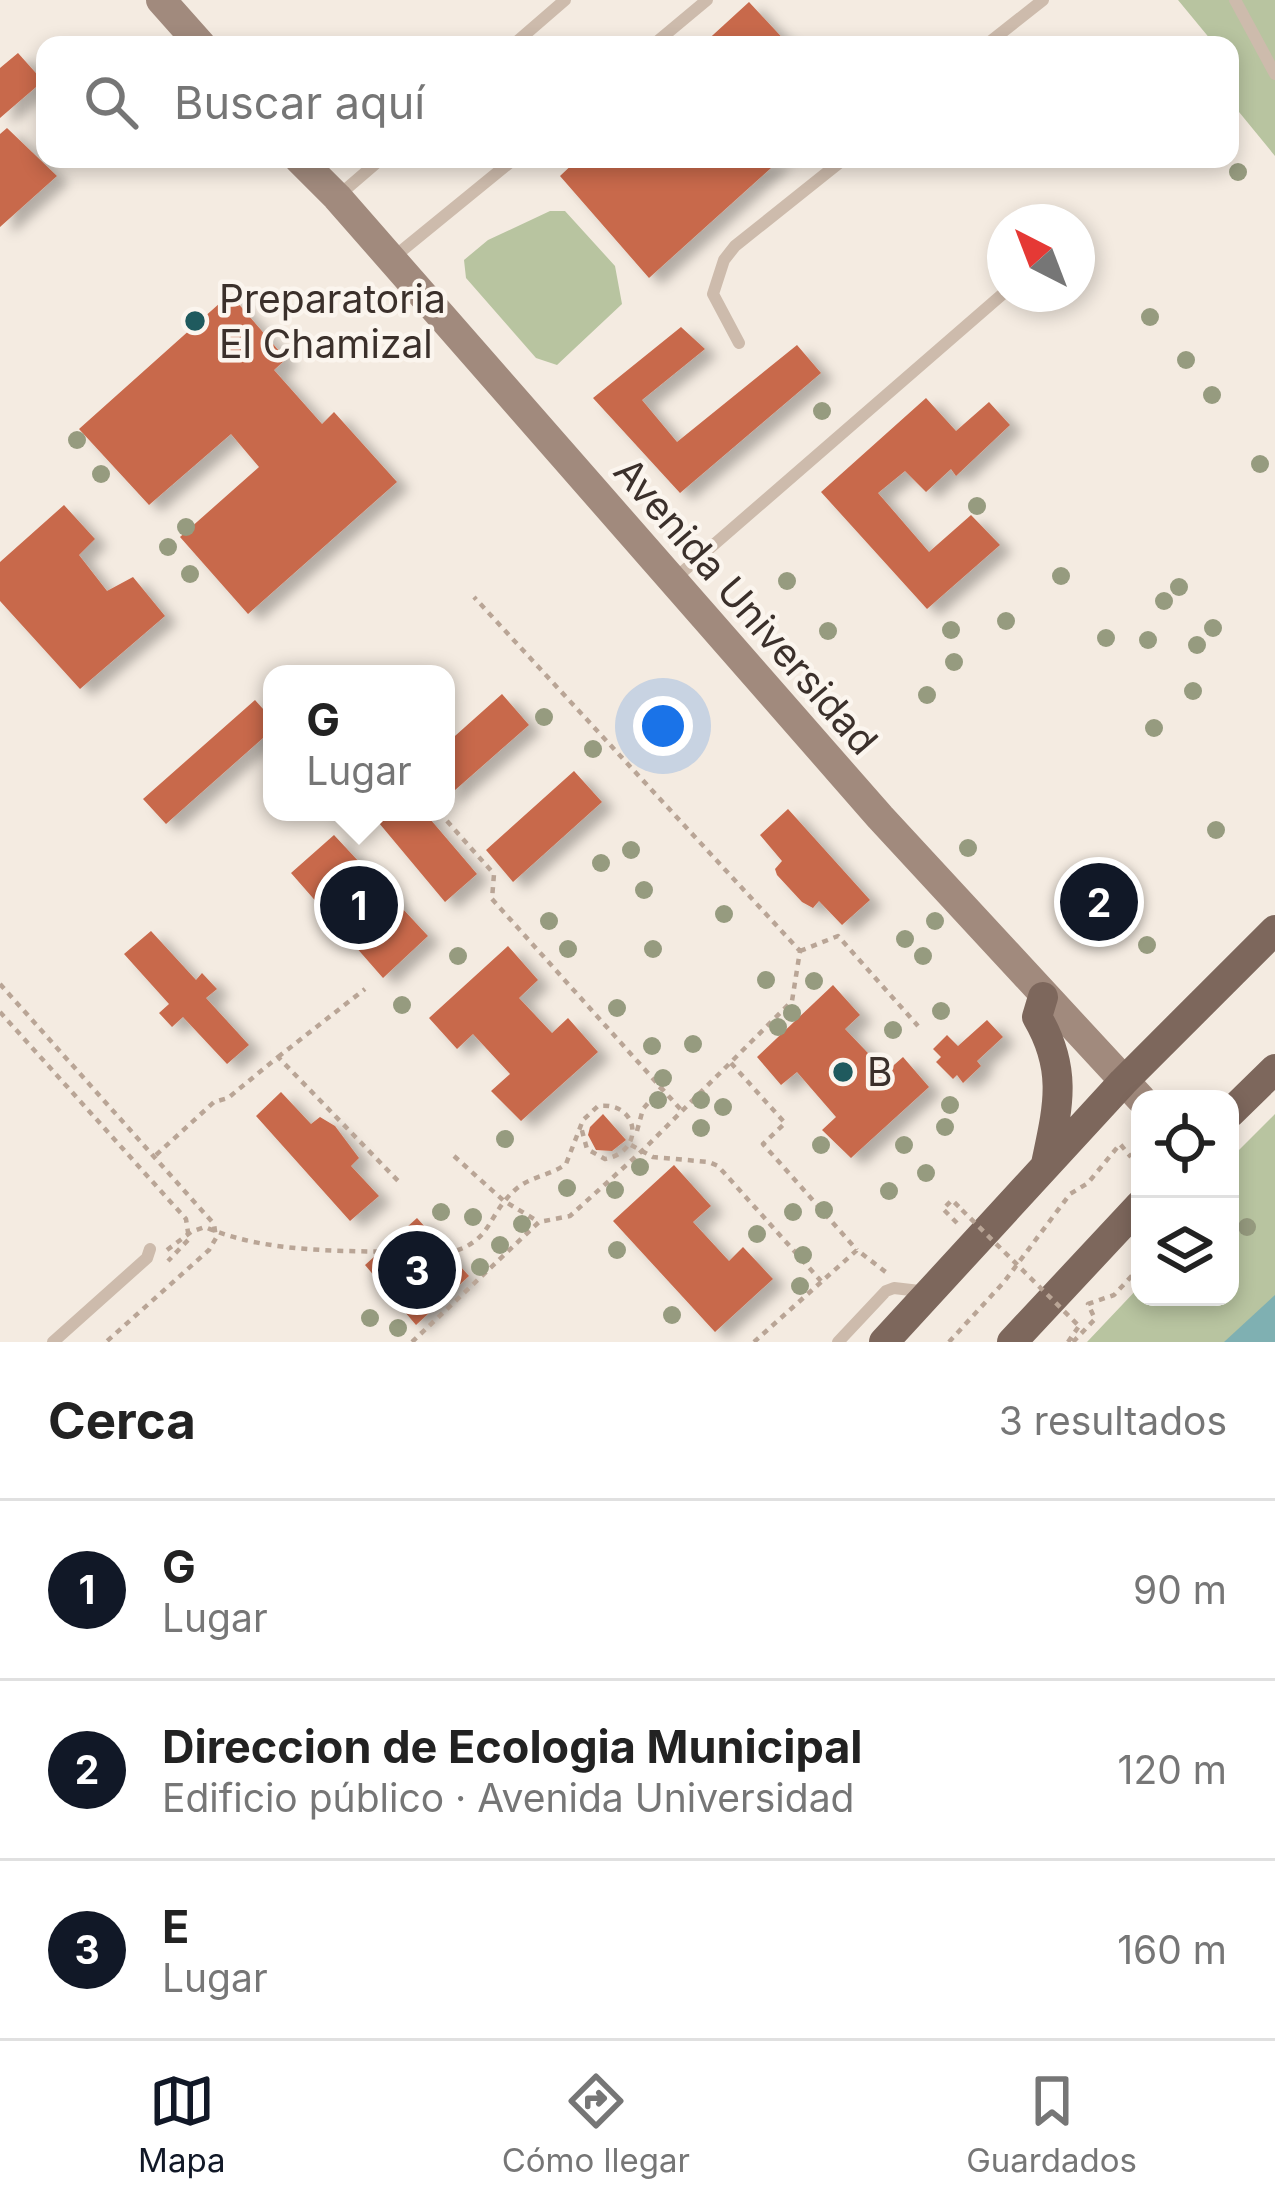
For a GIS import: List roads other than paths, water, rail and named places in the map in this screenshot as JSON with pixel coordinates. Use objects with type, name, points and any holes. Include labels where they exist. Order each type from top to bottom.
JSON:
[{"type":"main road","points":[[161,0],[193,36]]},
{"type":"main road","name":"Avenida Universidad","points":[[308,168],[671,582],[1131,1090]]},
{"type":"main road","points":[[1133,1090],[1275,930]]},
{"type":"main road","points":[[1043,997],[1036,1017],[1051,1040],[1059,1086],[1045,1167]]},
{"type":"main road","points":[[1239,1104],[1275,1069]]},
{"type":"main road","points":[[884,1342],[1045,1167],[1131,1092]]},
{"type":"main road","points":[[1012,1342],[1131,1215]]},
{"type":"lane","points":[[524,36],[566,0]]},
{"type":"lane","points":[[664,36],[707,0]]},
{"type":"lane","points":[[997,36],[1043,0]]},
{"type":"lane","points":[[1235,0],[1275,74]]},
{"type":"lane","points":[[337,196],[370,168]]},
{"type":"lane","points":[[390,260],[503,168]]},
{"type":"lane","points":[[739,343],[713,294],[724,260],[833,168]]},
{"type":"lane","points":[[671,582],[987,308]]},
{"type":"lane","points":[[53,1342],[147,1258],[150,1249]]},
{"type":"lane","points":[[838,1342],[886,1291],[929,1292]]},
{"type":"water","points":[[1275,1295],[1275,1342],[1224,1342]]},
{"type":"place","name":"Preparatoria El Chamizal","points":[[195,321]]},
{"type":"place","name":"Direccion de Ecologia Municipal","points":[[1099,902]]},
{"type":"place","name":"G","points":[[359,905]]},
{"type":"place","name":"B","points":[[843,1072]]},
{"type":"place","name":"E","points":[[417,1270]]}]
